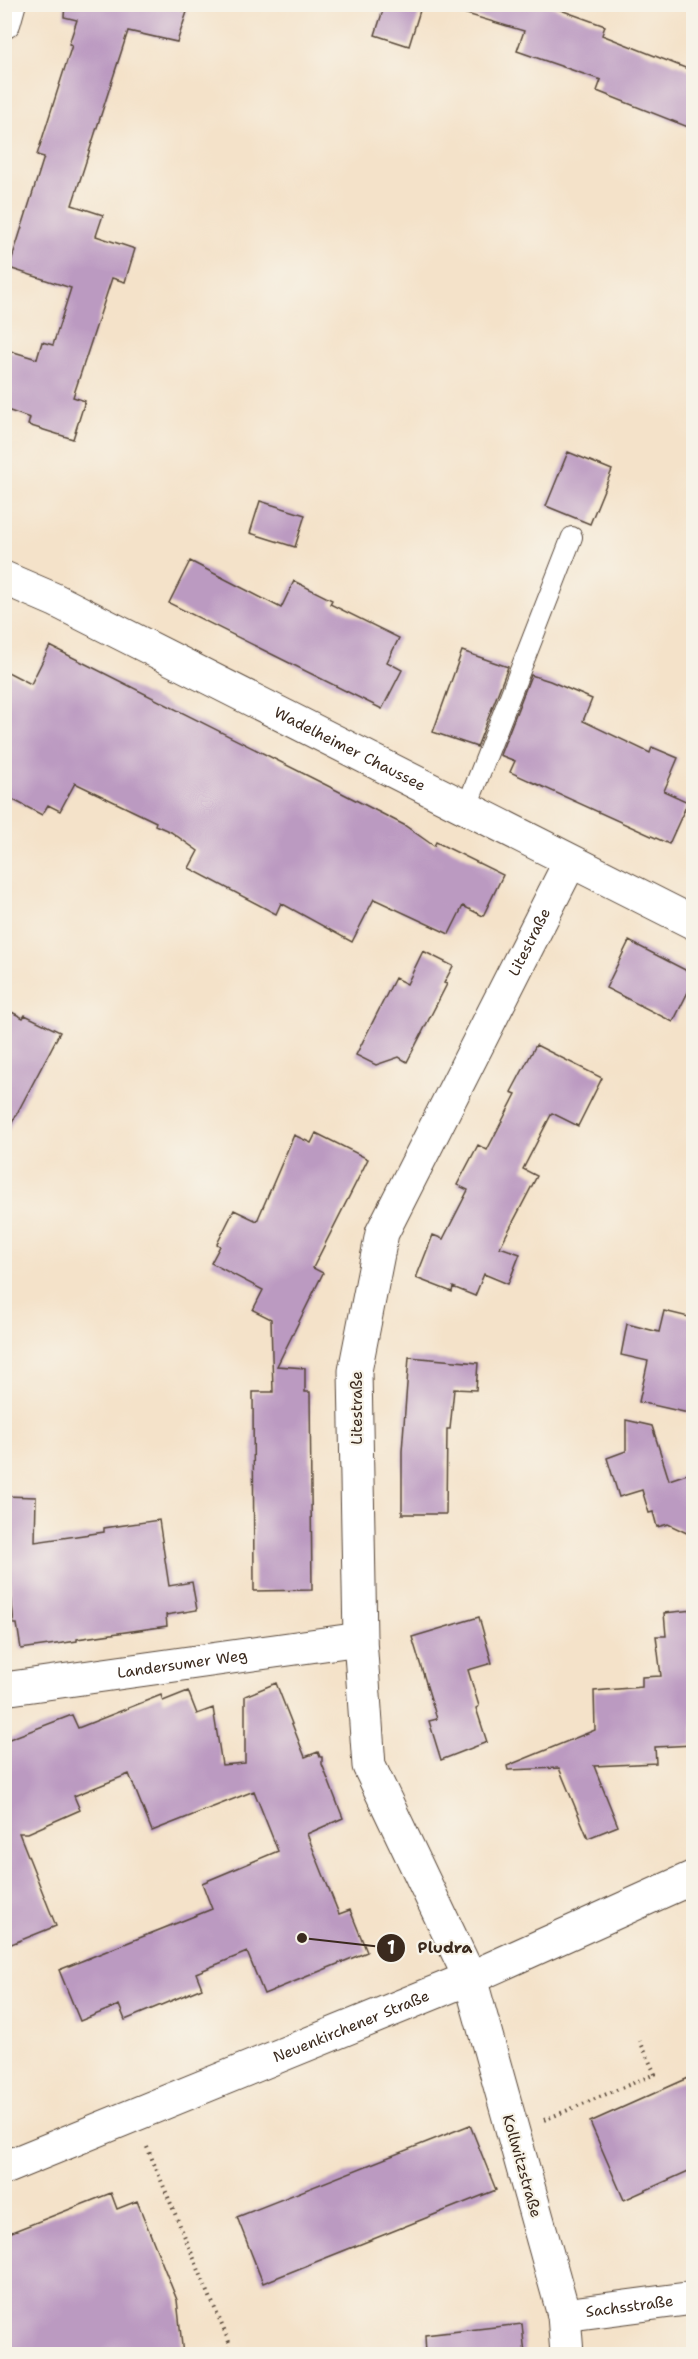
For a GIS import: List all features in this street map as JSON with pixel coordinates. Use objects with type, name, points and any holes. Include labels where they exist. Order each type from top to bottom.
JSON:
[{"type":"street","points":[[4,22],[9,4]]},
{"type":"street","name":"Wadelheimer Chaussee","points":[[4,578],[55,600],[693,923]]},
{"type":"street","name":"Litestraße","points":[[470,1978],[369,1766],[360,1639],[355,1371],[382,1233],[570,862]]},
{"type":"street","name":"Landersumer Weg","points":[[4,1689],[360,1639]]},
{"type":"street","name":"Neuenkirchener Straße","points":[[4,2168],[470,1978],[693,1877]]},
{"type":"street","name":"Kollwitzstraße","points":[[470,1978],[564,2315],[567,2355]]},
{"type":"street","name":"Sachsstraße","points":[[564,2315],[693,2298]]},
{"type":"lane","points":[[466,809],[572,537]]},
{"type":"path","points":[[513,2133],[655,2074],[640,2041]]},
{"type":"path","points":[[133,2114],[229,2342],[231,2355]]},
{"type":"building","points":[[65,4],[164,4],[187,12],[177,42],[128,31],[72,205],[103,215],[96,236],[135,249],[125,282],[112,278],[73,397],[85,401],[73,439],[28,425],[30,418],[4,409],[4,349],[37,359],[42,342],[53,345],[71,288],[9,268],[44,157],[37,155],[72,45],[69,44],[77,20],[64,17]]},
{"type":"building","points":[[385,4],[422,4],[409,46],[375,35]]},
{"type":"building","points":[[461,4],[544,4],[605,26],[602,35],[693,71],[693,129],[597,91],[601,80],[517,51],[524,31],[460,12]]},
{"type":"building","points":[[568,452],[612,470],[590,524],[546,506]]},
{"type":"building","points":[[260,501],[305,515],[295,547],[250,533]]},
{"type":"building","points":[[190,561],[281,608],[294,581],[332,600],[330,604],[399,638],[387,662],[402,670],[382,709],[169,603]]},
{"type":"building","points":[[50,646],[404,825],[434,846],[436,842],[503,875],[483,916],[463,906],[449,934],[374,899],[352,942],[281,903],[276,914],[189,868],[198,851],[171,832],[155,825],[156,822],[75,783],[60,811],[48,805],[42,815],[4,795],[4,670],[31,684]]},
{"type":"building","points":[[462,651],[508,667],[477,747],[433,732]]},
{"type":"building","points":[[531,675],[592,699],[583,721],[650,753],[652,747],[678,758],[664,791],[688,802],[669,844],[510,772],[515,761],[500,755]]},
{"type":"building","points":[[629,941],[693,974],[693,982],[673,1022],[606,988]]},
{"type":"building","points":[[423,951],[453,966],[444,983],[447,984],[407,1062],[399,1057],[376,1065],[356,1055],[395,978],[407,984]]},
{"type":"building","points":[[4,1008],[23,1018],[25,1015],[60,1032],[4,1138]]},
{"type":"building","points":[[536,1045],[602,1078],[578,1126],[552,1113],[523,1169],[537,1176],[500,1247],[520,1254],[508,1284],[484,1274],[475,1296],[453,1287],[452,1292],[416,1278],[433,1235],[443,1239],[468,1190],[457,1185],[478,1145],[487,1150],[516,1094],[511,1092]]},
{"type":"building","points":[[316,1133],[368,1159],[313,1268],[323,1273],[277,1366],[305,1368],[305,1392],[310,1392],[312,1590],[254,1591],[253,1392],[273,1392],[271,1319],[253,1310],[263,1290],[211,1263],[220,1246],[217,1244],[234,1210],[257,1221],[294,1135],[311,1143]]},
{"type":"building","points":[[664,1311],[693,1318],[693,1414],[639,1402],[648,1361],[621,1355],[627,1324],[659,1332]]},
{"type":"building","points":[[409,1357],[478,1363],[476,1390],[454,1389],[450,1429],[447,1429],[446,1514],[402,1514],[402,1451]]},
{"type":"building","points":[[626,1420],[652,1426],[669,1480],[693,1472],[693,1536],[668,1524],[657,1527],[653,1512],[649,1513],[642,1490],[619,1497],[607,1458],[626,1451]]},
{"type":"building","points":[[4,1496],[36,1497],[35,1542],[104,1532],[104,1528],[159,1520],[169,1586],[192,1582],[197,1610],[166,1615],[167,1626],[21,1649],[17,1624],[14,1624],[6,1546]]},
{"type":"building","points":[[693,1610],[693,1745],[655,1747],[656,1763],[594,1766],[618,1826],[588,1838],[559,1768],[508,1770],[507,1766],[595,1730],[594,1691],[642,1687],[642,1677],[661,1676],[656,1636],[666,1636],[664,1613]]},
{"type":"building","points":[[479,1617],[492,1663],[468,1670],[479,1706],[476,1708],[487,1742],[441,1760],[429,1721],[437,1719],[412,1637]]},
{"type":"building","points":[[276,1683],[305,1757],[318,1752],[322,1757],[322,1764],[343,1818],[307,1834],[339,1914],[350,1910],[367,1952],[264,1994],[247,1952],[196,1973],[202,1988],[125,2020],[119,2005],[80,2021],[59,1970],[212,1909],[202,1883],[278,1851],[254,1791],[152,1831],[129,1774],[74,1796],[80,1810],[28,1833],[19,1833],[56,1926],[4,1947],[4,1741],[72,1715],[78,1728],[161,1695],[163,1701],[188,1691],[197,1714],[213,1708],[222,1765],[245,1763],[245,1696]]},
{"type":"building","points":[[693,2076],[693,2169],[624,2200],[590,2122]]},
{"type":"building","points":[[470,2125],[496,2190],[263,2283],[237,2217]]},
{"type":"building","points":[[111,2193],[117,2209],[137,2201],[177,2300],[183,2355],[4,2355],[4,2235]]},
{"type":"building","points":[[522,2324],[525,2355],[426,2355],[425,2335]]},
{"type":"place","name":"Pludra","points":[[302,1938]]}]
